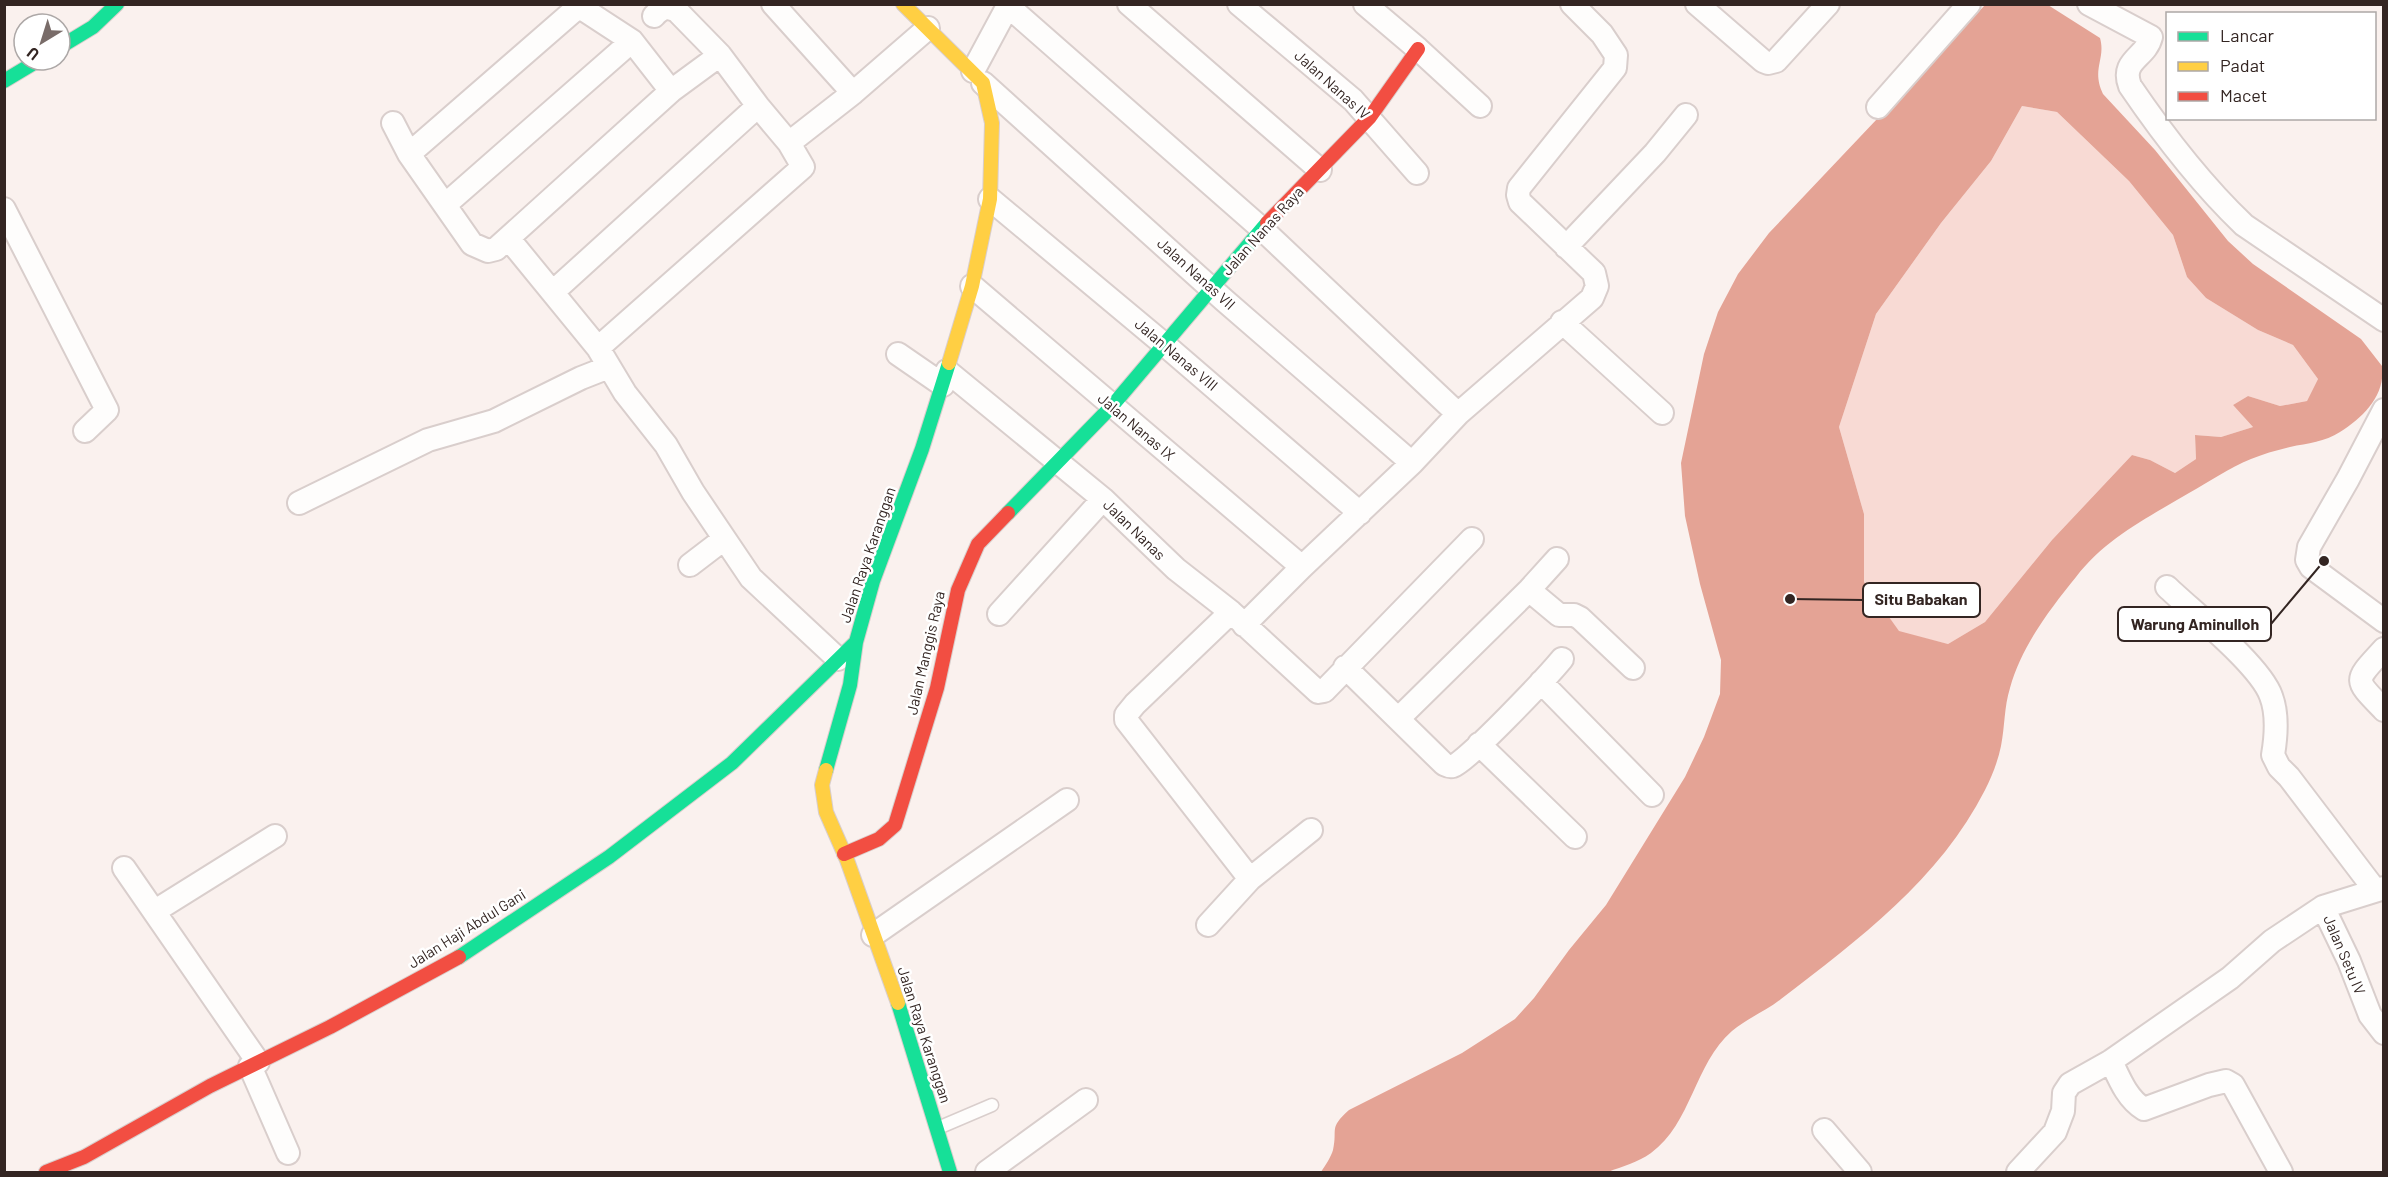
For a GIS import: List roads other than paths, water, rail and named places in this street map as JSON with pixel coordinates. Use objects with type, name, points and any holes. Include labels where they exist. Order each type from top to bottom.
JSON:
[{"type":"street","points":[[72,40],[93,27],[117,4]]},
{"type":"street","points":[[773,4],[853,93]]},
{"type":"street","points":[[903,4],[978,77],[1008,5],[1262,229],[1458,414]]},
{"type":"street","points":[[1130,4],[1320,171]]},
{"type":"street","name":"Jalan Nanas IV","points":[[1239,4],[1353,100],[1417,173]]},
{"type":"street","points":[[1365,4],[1480,106]]},
{"type":"street","points":[[1250,879],[1126,720],[1126,715],[1135,704],[1302,567],[1412,463],[1458,414],[1592,298],[1597,286],[1594,273],[1520,202],[1518,195],[1519,188],[1615,68],[1616,55],[1602,34],[1572,4]]},
{"type":"street","points":[[1697,4],[1768,63],[1776,61],[1828,4]]},
{"type":"street","points":[[1878,107],[1969,4]]},
{"type":"street","points":[[2089,4],[2151,37],[2150,43],[2130,66],[2126,76],[2130,86],[2185,162],[2228,209],[2244,225],[2384,320]]},
{"type":"street","points":[[409,154],[577,8],[583,9],[632,41],[672,91]]},
{"type":"street","points":[[299,503],[428,440],[494,421],[581,378],[803,166],[789,143],[720,55],[677,11],[664,8],[654,16]]},
{"type":"street","points":[[789,143],[853,93],[928,28]]},
{"type":"street","points":[[445,205],[632,41]]},
{"type":"street","name":"Jalan Nanas Raya","points":[[1059,463],[1165,345],[1262,229],[1370,117],[1418,49]]},
{"type":"street","points":[[393,123],[409,154],[472,244],[488,251],[496,249],[672,91],[720,55]]},
{"type":"street","points":[[4,81],[19,72]]},
{"type":"street","name":"Jalan Raya Karanggan","points":[[950,1173],[938,1128],[873,934],[844,854],[825,812],[822,784],[850,685],[856,642],[873,581],[922,449],[972,286],[990,199],[992,123],[978,77]]},
{"type":"street","name":"Jalan Nanas VII","points":[[978,77],[1212,288],[1412,463]]},
{"type":"street","points":[[554,291],[758,106]]},
{"type":"street","points":[[1566,247],[1655,153],[1686,115]]},
{"type":"street","name":"Jalan Nanas VIII","points":[[990,199],[1165,345],[1359,513]]},
{"type":"street","points":[[4,209],[107,410],[85,431]]},
{"type":"street","points":[[508,238],[554,291],[604,357],[625,393],[666,445],[693,492],[751,578],[838,659]]},
{"type":"street","name":"Jalan Nanas IX","points":[[972,286],[1302,567]]},
{"type":"street","points":[[1562,322],[1662,413]]},
{"type":"street","name":"Jalan Nanas","points":[[898,354],[945,378],[1059,463],[1103,499],[1176,569],[1237,619],[1318,692],[1324,691],[1345,667]]},
{"type":"street","points":[[2384,410],[2309,548],[2307,557],[2312,567],[2384,621]]},
{"type":"street","name":"Jalan Manggis Raya","points":[[844,854],[891,831],[895,825],[934,698],[958,590],[978,544],[1000,519],[1059,463]]},
{"type":"street","points":[[999,614],[1103,499]]},
{"type":"street","points":[[690,565],[724,539]]},
{"type":"street","points":[[1472,539],[1345,667],[1444,764],[1450,766],[1455,765],[1479,744],[1562,659]]},
{"type":"street","points":[[1399,718],[1529,591],[1557,559]]},
{"type":"street","points":[[2018,1173],[2055,1131],[2063,1111],[2064,1094],[2070,1084],[2111,1061],[2230,978],[2272,941],[2323,907],[2379,889],[2279,767],[2273,755],[2276,738],[2272,697],[2260,676],[2167,587]]},
{"type":"street","points":[[1529,591],[1559,615],[1574,615],[1580,618],[1634,668]]},
{"type":"street","name":"Jalan Haji Abdul Gani","points":[[46,1173],[88,1165],[210,1086],[330,1027],[458,958],[609,857],[732,764],[856,642]]},
{"type":"street","points":[[2384,649],[2361,674],[2360,679],[2362,689],[2384,710]]},
{"type":"street","points":[[1541,682],[1652,795]]},
{"type":"street","points":[[1479,744],[1575,837]]},
{"type":"street","points":[[873,934],[1067,800]]},
{"type":"street","points":[[1208,926],[1250,879],[1311,830]]},
{"type":"street","points":[[155,911],[275,836]]},
{"type":"street","points":[[124,868],[155,911],[254,1064],[288,1153]]},
{"type":"street","name":"Jalan Setu IV","points":[[2323,907],[2349,961],[2370,1015],[2384,1033]]},
{"type":"street","points":[[2111,1061],[2123,1086],[2134,1101],[2144,1109],[2209,1085],[2226,1081],[2233,1085],[2281,1173]]},
{"type":"street","points":[[987,1173],[1086,1100]]},
{"type":"street","points":[[1824,1130],[1860,1173]]},
{"type":"lane","points":[[938,1128],[993,1105]]},
{"type":"place","name":"Warung Aminulloh","points":[[2324,561]]},
{"type":"place","name":"Situ Babakan","points":[[1790,599]]}]
